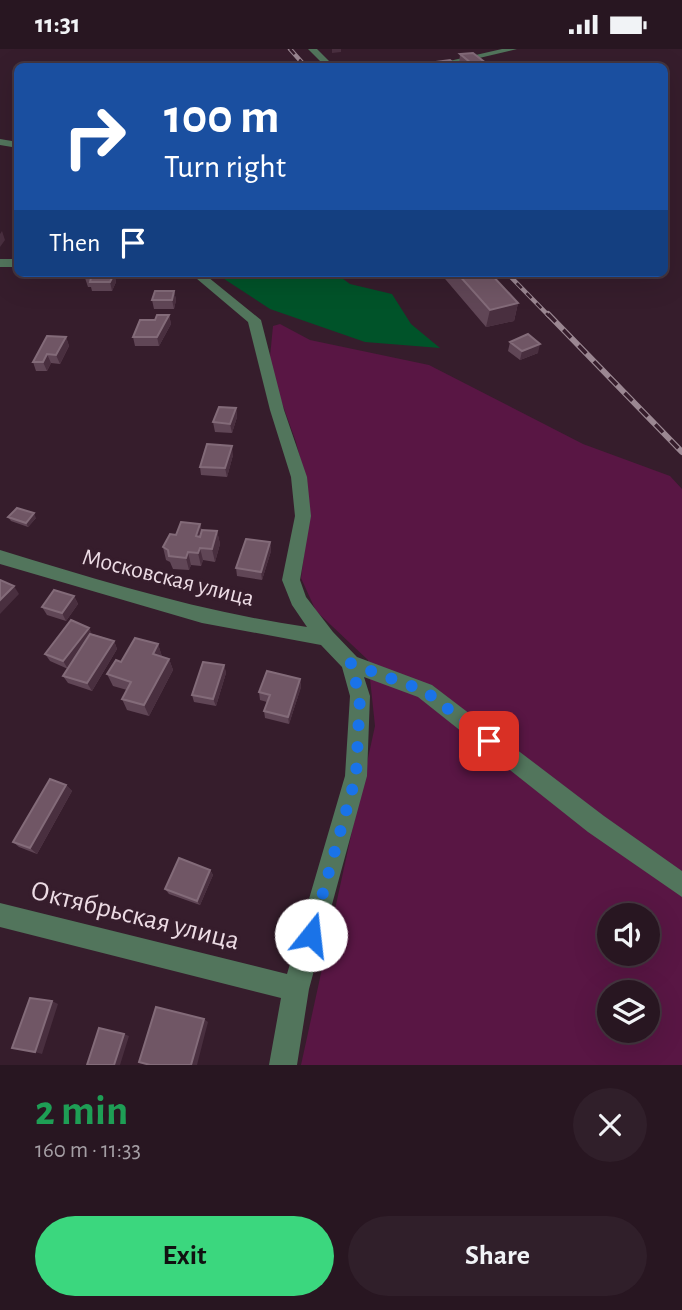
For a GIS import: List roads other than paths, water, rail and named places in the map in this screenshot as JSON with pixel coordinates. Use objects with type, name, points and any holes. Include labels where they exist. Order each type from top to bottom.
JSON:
[{"type":"street","points":[[312,49],[327,63]]},
{"type":"street","points":[[446,63],[513,49]]},
{"type":"street","points":[[201,277],[246,311],[258,330],[270,389],[299,477],[303,516],[291,580],[298,600],[326,638],[350,663],[425,691],[596,824],[682,885]]},
{"type":"street","name":"Московская улица","points":[[0,557],[88,584],[233,621],[326,638]]},
{"type":"street","points":[[283,1065],[296,989],[356,776],[360,696],[350,663]]},
{"type":"street","name":"Октябрьская улица","points":[[0,915],[296,989]]},
{"type":"railway","points":[[290,49],[302,63]]},
{"type":"railway","points":[[511,277],[549,316]]},
{"type":"railway","points":[[548,314],[682,452]]}]
